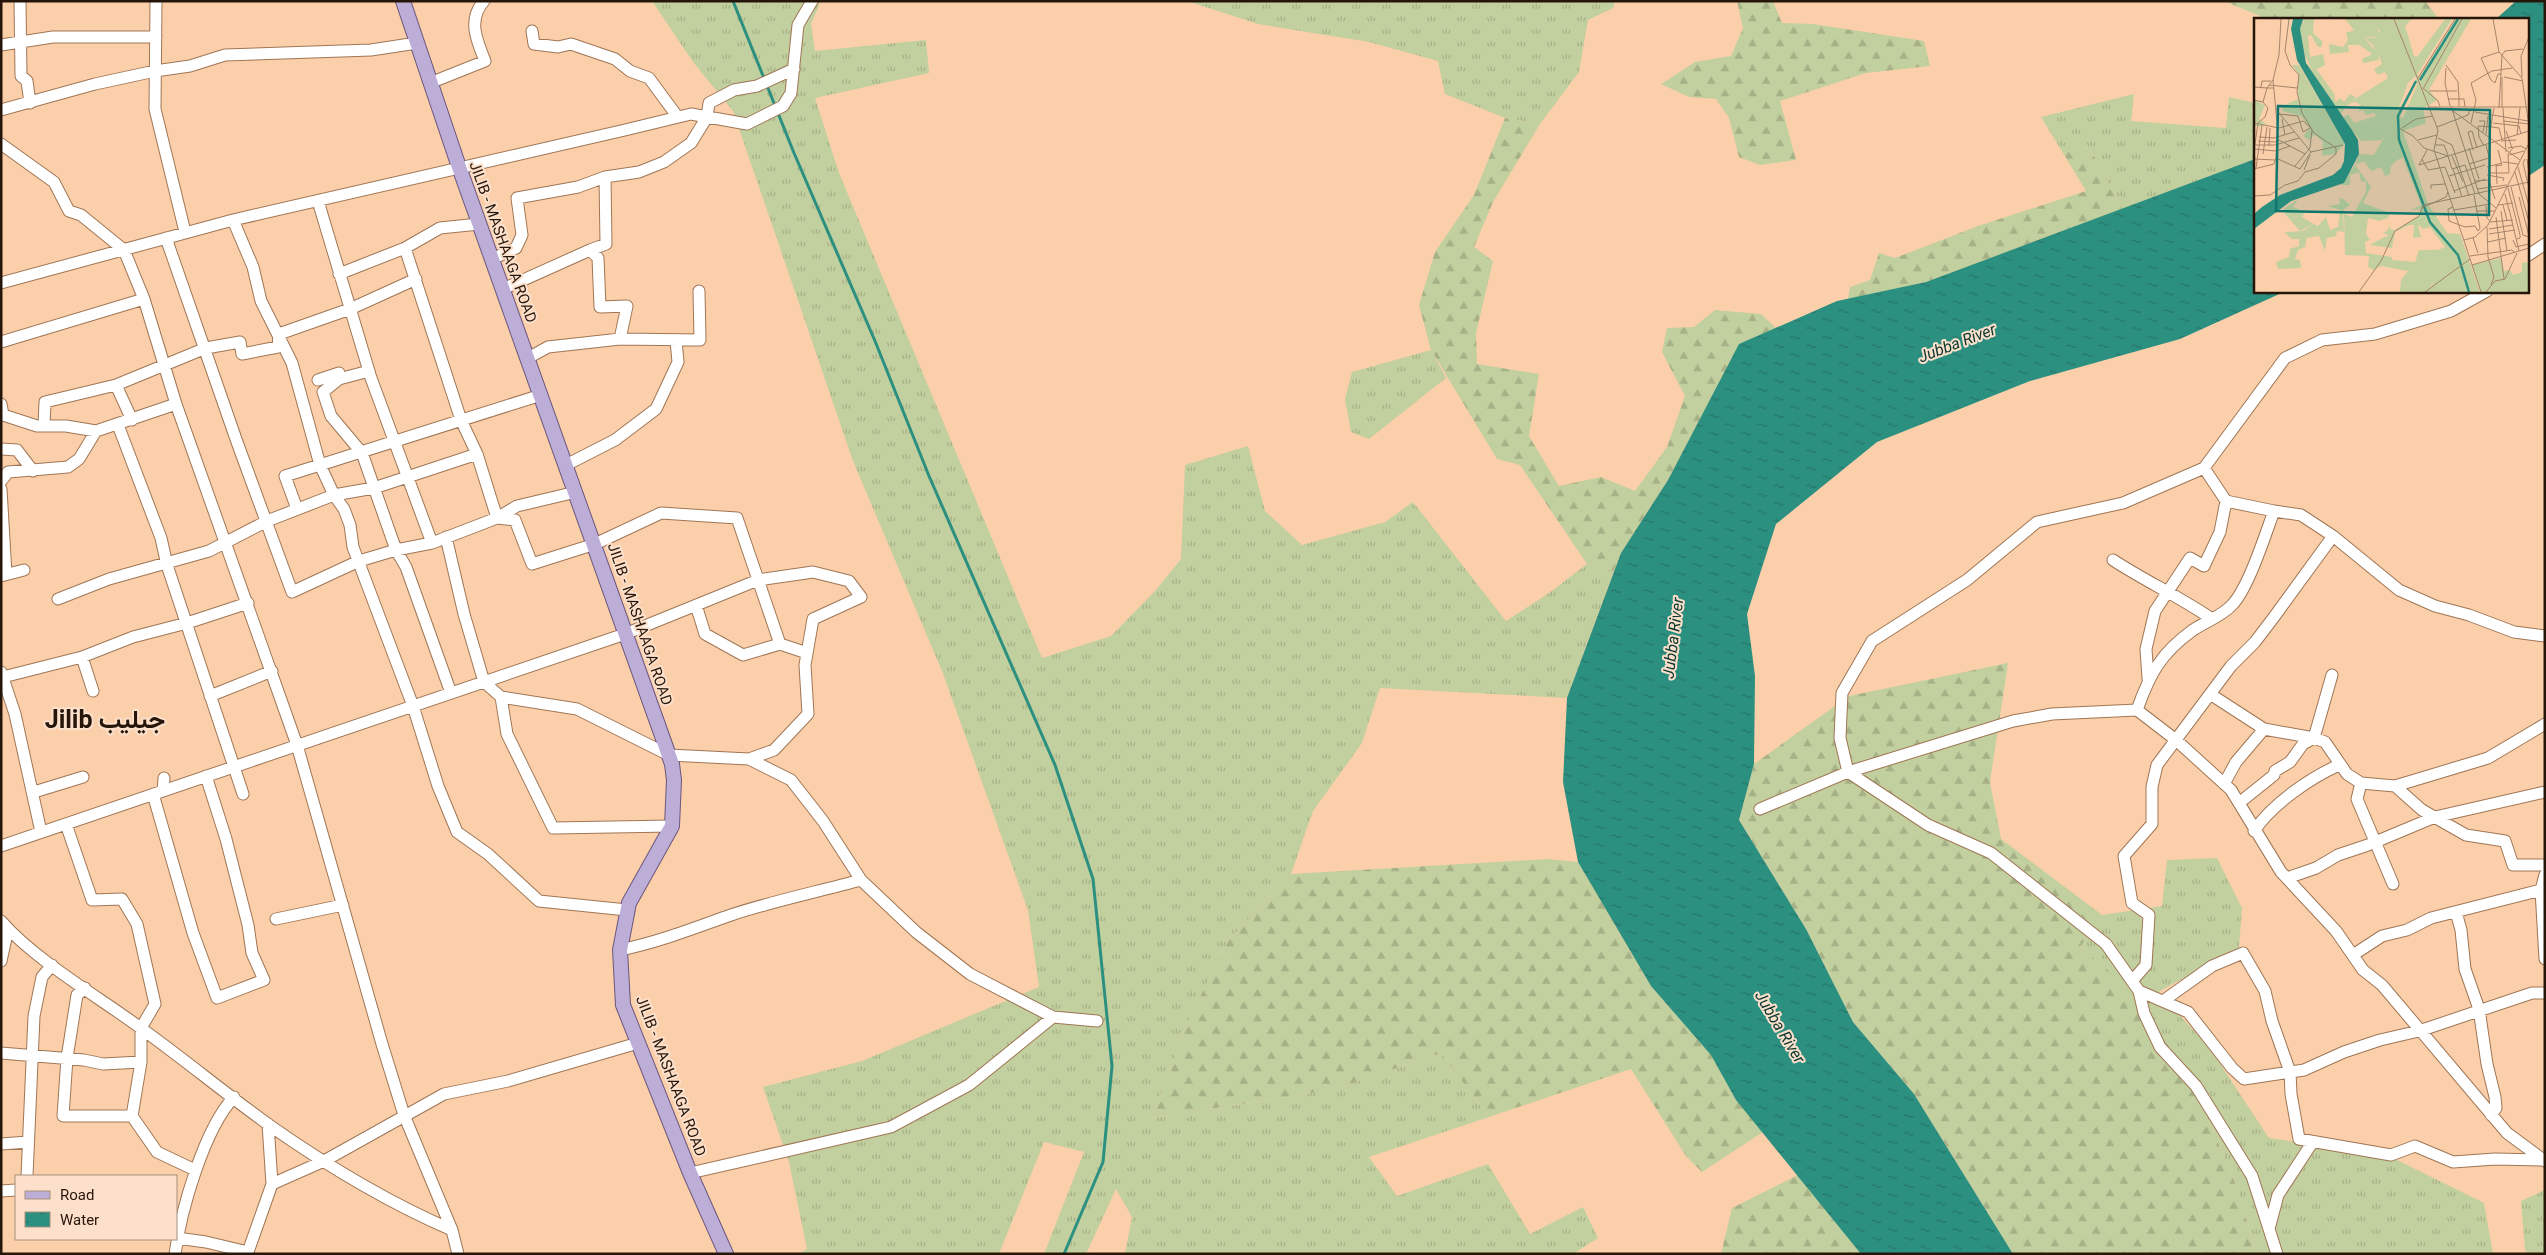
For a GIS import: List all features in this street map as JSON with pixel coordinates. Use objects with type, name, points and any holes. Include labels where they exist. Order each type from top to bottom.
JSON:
[{"type":"main road","name":"JILIB - MASHAAGA ROAD","points":[[403,1],[459,168],[669,755],[674,780],[672,826],[629,902],[620,950],[623,1005],[690,1173],[726,1254]]},
{"type":"street","points":[[20,1],[21,76],[27,81],[30,103]]},
{"type":"street","points":[[156,1],[155,109],[185,232]]},
{"type":"street","points":[[430,83],[484,61],[474,32],[477,9],[484,1]]},
{"type":"street","points":[[1,283],[232,220],[625,130],[677,116],[691,114],[747,124],[783,106],[791,93],[798,25],[812,1]]},
{"type":"street","points":[[532,31],[534,44],[558,47],[571,44],[582,46],[615,59],[630,71],[649,78],[677,116]]},
{"type":"street","points":[[1,45],[53,37],[156,37]]},
{"type":"street","points":[[1,110],[95,84],[155,70],[190,66],[224,55],[371,50],[417,43]]},
{"type":"street","points":[[492,259],[516,248],[522,235],[517,198],[578,187],[605,177],[639,172],[664,162],[691,143],[707,117],[709,103],[734,90],[757,86],[794,69]]},
{"type":"street","points":[[1,144],[54,182],[69,211],[81,215],[124,250],[144,299],[176,404],[298,745],[404,1115],[452,1230],[458,1254]]},
{"type":"street","points":[[503,289],[606,244],[605,177]]},
{"type":"street","points":[[318,201],[335,252],[339,274],[369,371],[393,442],[432,543]]},
{"type":"street","points":[[232,220],[253,267],[262,301],[292,363],[320,465],[334,495],[344,509],[350,525],[352,547],[359,561],[412,706],[438,786],[458,832],[488,854],[539,901],[627,910]]},
{"type":"street","points":[[339,274],[405,248],[440,228],[479,224]]},
{"type":"street","points":[[166,238],[206,348],[237,442],[292,592],[359,561],[396,550],[432,543],[497,518],[517,506],[576,492]]},
{"type":"street","points":[[2528,255],[2545,244]]},
{"type":"street","points":[[405,248],[461,420],[477,454],[497,518]]},
{"type":"street","points":[[590,250],[598,258],[600,307],[626,306],[620,339]]},
{"type":"street","points":[[279,334],[350,308],[416,279]]},
{"type":"street","points":[[528,358],[548,347],[620,339],[700,340],[698,291]]},
{"type":"street","points":[[2276,1254],[2252,1176],[2196,1086],[2160,1047],[2144,1013],[2139,991],[2106,944],[1991,852],[1928,825],[1848,772],[1840,738],[1842,693],[1872,641],[1967,580],[2037,522],[2123,503],[2204,468],[2285,358],[2322,340],[2375,334],[2451,311],[2486,292]]},
{"type":"street","points":[[1,342],[144,299]]},
{"type":"street","points":[[44,426],[45,402],[116,385],[206,348],[240,342],[242,354],[278,347],[279,334]]},
{"type":"street","points":[[566,464],[615,440],[656,408],[678,362],[676,340]]},
{"type":"street","points":[[302,398],[323,392],[339,379],[369,371]]},
{"type":"street","points":[[318,380],[339,373],[339,379]]},
{"type":"street","points":[[116,385],[132,420]]},
{"type":"street","points":[[323,392],[331,416],[362,453],[396,550],[406,567],[451,693]]},
{"type":"street","points":[[297,509],[284,476],[362,453],[541,395]]},
{"type":"street","points":[[2,411],[37,426],[96,431],[176,404]]},
{"type":"street","points":[[118,425],[161,538],[167,565],[188,623],[243,794]]},
{"type":"street","points":[[1,482],[8,472],[59,469],[75,463],[86,450],[96,431]]},
{"type":"street","points":[[1,449],[17,450],[33,471]]},
{"type":"street","points":[[58,599],[109,579],[167,565],[227,544],[267,521],[334,495],[374,488],[477,454]]},
{"type":"street","points":[[2148,678],[2146,649],[2155,611],[2190,558],[2204,566],[2220,532],[2226,501],[2204,468]]},
{"type":"street","points":[[1,489],[4,575],[24,570]]},
{"type":"street","points":[[2226,501],[2301,515],[2333,536],[2399,590],[2435,606],[2469,615],[2514,632],[2545,636]]},
{"type":"street","points":[[2137,710],[2148,678],[2160,660],[2193,630],[2232,605],[2253,567],[2274,510]]},
{"type":"street","points":[[497,518],[514,520],[532,564],[595,544],[661,513],[737,518],[780,644]]},
{"type":"street","points":[[2132,980],[2146,965],[2149,915],[2132,903],[2124,856],[2152,824],[2152,787],[2157,765],[2230,666],[2255,642],[2333,536]]},
{"type":"street","points":[[1,846],[158,792],[234,767],[412,706],[484,682],[625,634],[758,580],[813,572],[849,581],[862,597],[813,619],[805,665],[808,714],[774,750],[749,759],[669,755],[577,709],[501,697],[484,682],[464,614],[446,537]]},
{"type":"street","points":[[2113,560],[2146,581],[2168,591],[2212,619]]},
{"type":"street","points":[[42,832],[15,714],[2,674],[82,657],[133,637],[188,623],[248,603]]},
{"type":"street","points":[[696,606],[705,634],[743,655],[780,644],[807,653]]},
{"type":"street","points":[[82,657],[93,691]]},
{"type":"street","points":[[210,696],[272,671]]},
{"type":"street","points":[[2239,803],[2274,775],[2274,770],[2290,762],[2303,744],[2314,738],[2332,675]]},
{"type":"street","points":[[2210,694],[2264,729],[2314,738],[2325,742],[2339,765],[2347,774],[2361,783],[2395,786],[2488,758],[2545,724]]},
{"type":"street","points":[[501,697],[507,734],[553,828],[672,826]]},
{"type":"street","points":[[1760,809],[1848,772],[2012,721],[2052,714],[2137,710],[2176,740],[2224,784],[2239,803],[2254,831],[2286,878],[2336,931],[2363,970],[2382,985],[2507,1133],[2545,1161]]},
{"type":"street","points":[[2224,784],[2236,762],[2264,729]]},
{"type":"street","points":[[749,759],[791,780],[823,821],[861,880],[916,932],[970,974],[1053,1017],[1097,1021]]},
{"type":"street","points":[[2254,831],[2264,817],[2317,775],[2339,765]]},
{"type":"street","points":[[34,792],[83,776]]},
{"type":"street","points":[[164,778],[158,792],[192,933],[217,998],[264,980],[252,953],[248,925],[226,839],[206,776]]},
{"type":"street","points":[[2361,783],[2357,800],[2393,884]]},
{"type":"street","points":[[2395,786],[2422,810],[2466,835],[2505,841],[2513,865],[2545,865]]},
{"type":"street","points":[[2286,878],[2316,868],[2338,855],[2376,842],[2435,817],[2545,792]]},
{"type":"street","points":[[66,824],[92,900],[122,899],[137,924],[155,1004],[141,1028],[141,1062],[132,1116],[157,1152],[195,1170]]},
{"type":"street","points":[[2545,875],[2543,889],[2545,959]]},
{"type":"street","points":[[620,950],[655,942],[731,915],[809,892],[861,880]]},
{"type":"street","points":[[2353,955],[2382,936],[2407,930],[2431,918],[2543,889]]},
{"type":"street","points":[[276,918],[343,905]]},
{"type":"street","points":[[2456,912],[2462,930],[2464,969],[2479,1009],[2487,1064],[2495,1097],[2496,1108],[2492,1115]]},
{"type":"street","points":[[5,925],[52,964],[141,1028],[268,1124],[324,1161],[407,1211],[452,1230]]},
{"type":"street","points":[[1,961],[5,925]]},
{"type":"street","points":[[2163,1002],[2212,966],[2243,953],[2265,991],[2272,1020],[2290,1072],[2291,1094],[2299,1139],[2312,1143],[2392,1155],[2415,1146],[2453,1162],[2495,1159],[2545,1161]]},
{"type":"street","points":[[27,1175],[36,1006],[42,977],[52,964]]},
{"type":"street","points":[[85,988],[77,995],[67,1058],[63,1116],[132,1116]]},
{"type":"street","points":[[2139,991],[2188,1012],[2232,1068],[2244,1079],[2304,1070],[2344,1052],[2371,1043],[2419,1031],[2479,1009],[2532,993],[2545,993]]},
{"type":"street","points":[[690,1173],[891,1127],[969,1085],[1053,1017]]},
{"type":"street","points":[[272,1184],[324,1161],[444,1094],[508,1081],[638,1043]]},
{"type":"street","points":[[1,1053],[67,1058],[104,1064],[141,1062]]},
{"type":"street","points":[[234,1097],[226,1106],[195,1170],[179,1222],[178,1238],[206,1242],[248,1253],[272,1184],[268,1124]]},
{"type":"street","points":[[1,1144],[28,1142]]},
{"type":"street","points":[[2269,1229],[2278,1195],[2312,1143]]},
{"type":"street","points":[[1,1191],[15,1190]]},
{"type":"street","points":[[176,1254],[178,1240]]},
{"type":"green space","points":[[652,1],[821,1],[811,24],[815,51],[926,40],[929,73],[815,98],[839,173],[1042,658],[1111,636],[1155,591],[1181,559],[1185,465],[1248,446],[1265,511],[1302,545],[1385,522],[1413,502],[1506,621],[1549,593],[1587,564],[1614,571],[1567,698],[1380,688],[1362,743],[1313,811],[1291,874],[1228,941],[1186,1025],[1152,1118],[1332,1090],[1441,1053],[1489,1117],[1369,1157],[1397,1196],[1488,1164],[1530,1234],[1583,1207],[1598,1238],[1573,1254],[1125,1254],[1132,1217],[1116,1189],[1086,1254],[1044,1254],[1084,1152],[1044,1142],[999,1254],[798,1254],[807,1249],[789,1162],[763,1087],[862,1061],[1039,987],[1028,910],[942,671],[853,461],[733,111],[693,62]]},
{"type":"green space","points":[[1187,1],[1615,1],[1613,8],[1588,20],[1579,72],[1540,124],[1505,118],[1445,94],[1438,61],[1369,42],[1258,24]]},
{"type":"green space","points":[[1737,1],[1773,1],[1782,23],[1813,24],[1924,41],[1930,66],[1866,73],[1780,101],[1796,160],[1760,165],[1739,157],[1729,118],[1716,99],[1689,97],[1661,84],[1695,62],[1731,56],[1743,28]]},
{"type":"green space","points":[[2224,1],[2425,1],[2438,18],[2265,18]]},
{"type":"green space","points":[[2134,94],[2131,121],[2226,128],[2229,97],[2254,103],[2254,159],[2122,209],[2089,147],[2063,153],[2041,117]]},
{"type":"green space","points":[[1505,118],[1540,124],[1493,202],[1474,247],[1493,261],[1476,333],[1477,364],[1539,374],[1529,436],[1559,486],[1601,477],[1635,491],[1667,447],[1685,396],[1662,352],[1667,328],[1694,327],[1715,310],[1761,314],[1776,328],[1739,345],[1668,480],[1621,553],[1614,571],[1587,564],[1520,465],[1497,459],[1431,350],[1419,305],[1435,252],[1474,195]]},
{"type":"green space","points":[[2089,147],[2122,209],[1926,282],[1848,299],[1850,287],[1870,280],[1879,253],[1895,258],[1978,226],[2086,191],[2063,153]]},
{"type":"green space","points":[[1431,350],[1446,378],[1369,439],[1351,432],[1345,399],[1352,372]]},
{"type":"green space","points":[[2008,663],[1990,782],[2001,839],[2102,915],[2080,947],[2107,969],[2187,1069],[2236,1185],[2257,1254],[2013,1254],[1914,1094],[1853,1022],[1806,929],[1739,820],[1754,764],[1849,696]]},
{"type":"green space","points":[[2217,858],[2242,908],[2239,948],[2158,992],[2209,1047],[2269,1138],[2389,1156],[2484,1203],[2493,1254],[2257,1254],[2236,1185],[2187,1069],[2080,946],[2102,915],[2162,906],[2167,860]]},
{"type":"green space","points":[[1548,859],[1578,862],[1651,986],[1712,1055],[1736,1100],[1763,1132],[1702,1172],[1686,1156],[1631,1069],[1489,1117],[1441,1053],[1332,1090],[1152,1118],[1186,1025],[1228,941],[1291,874]]},
{"type":"green space","points":[[1798,1175],[1861,1254],[1721,1254],[1732,1208]]},
{"type":"green space","points":[[2545,1190],[2545,1254],[2528,1254],[2525,1250],[2521,1201]]},
{"type":"water","points":[[2516,1],[2545,1],[2545,165],[2528,176],[2528,18],[2497,18]]},
{"type":"water","name":"Jubba River","points":[[2254,159],[2254,292],[2284,292],[2180,339],[2030,381],[1877,442],[1776,524],[1747,614],[1755,676],[1754,764],[1739,820],[1806,929],[1853,1022],[1914,1094],[2013,1254],[1861,1254],[1736,1100],[1711,1055],[1651,986],[1578,862],[1563,782],[1567,698],[1621,553],[1668,480],[1739,344],[1837,301],[1926,282]]},
{"type":"waterway","points":[[733,1],[794,153],[875,341],[929,476],[1055,765],[1093,879],[1112,1066],[1103,1162],[1064,1254]]},
{"type":"district","name":"Jilib جيليب","points":[[105,719]]}]
